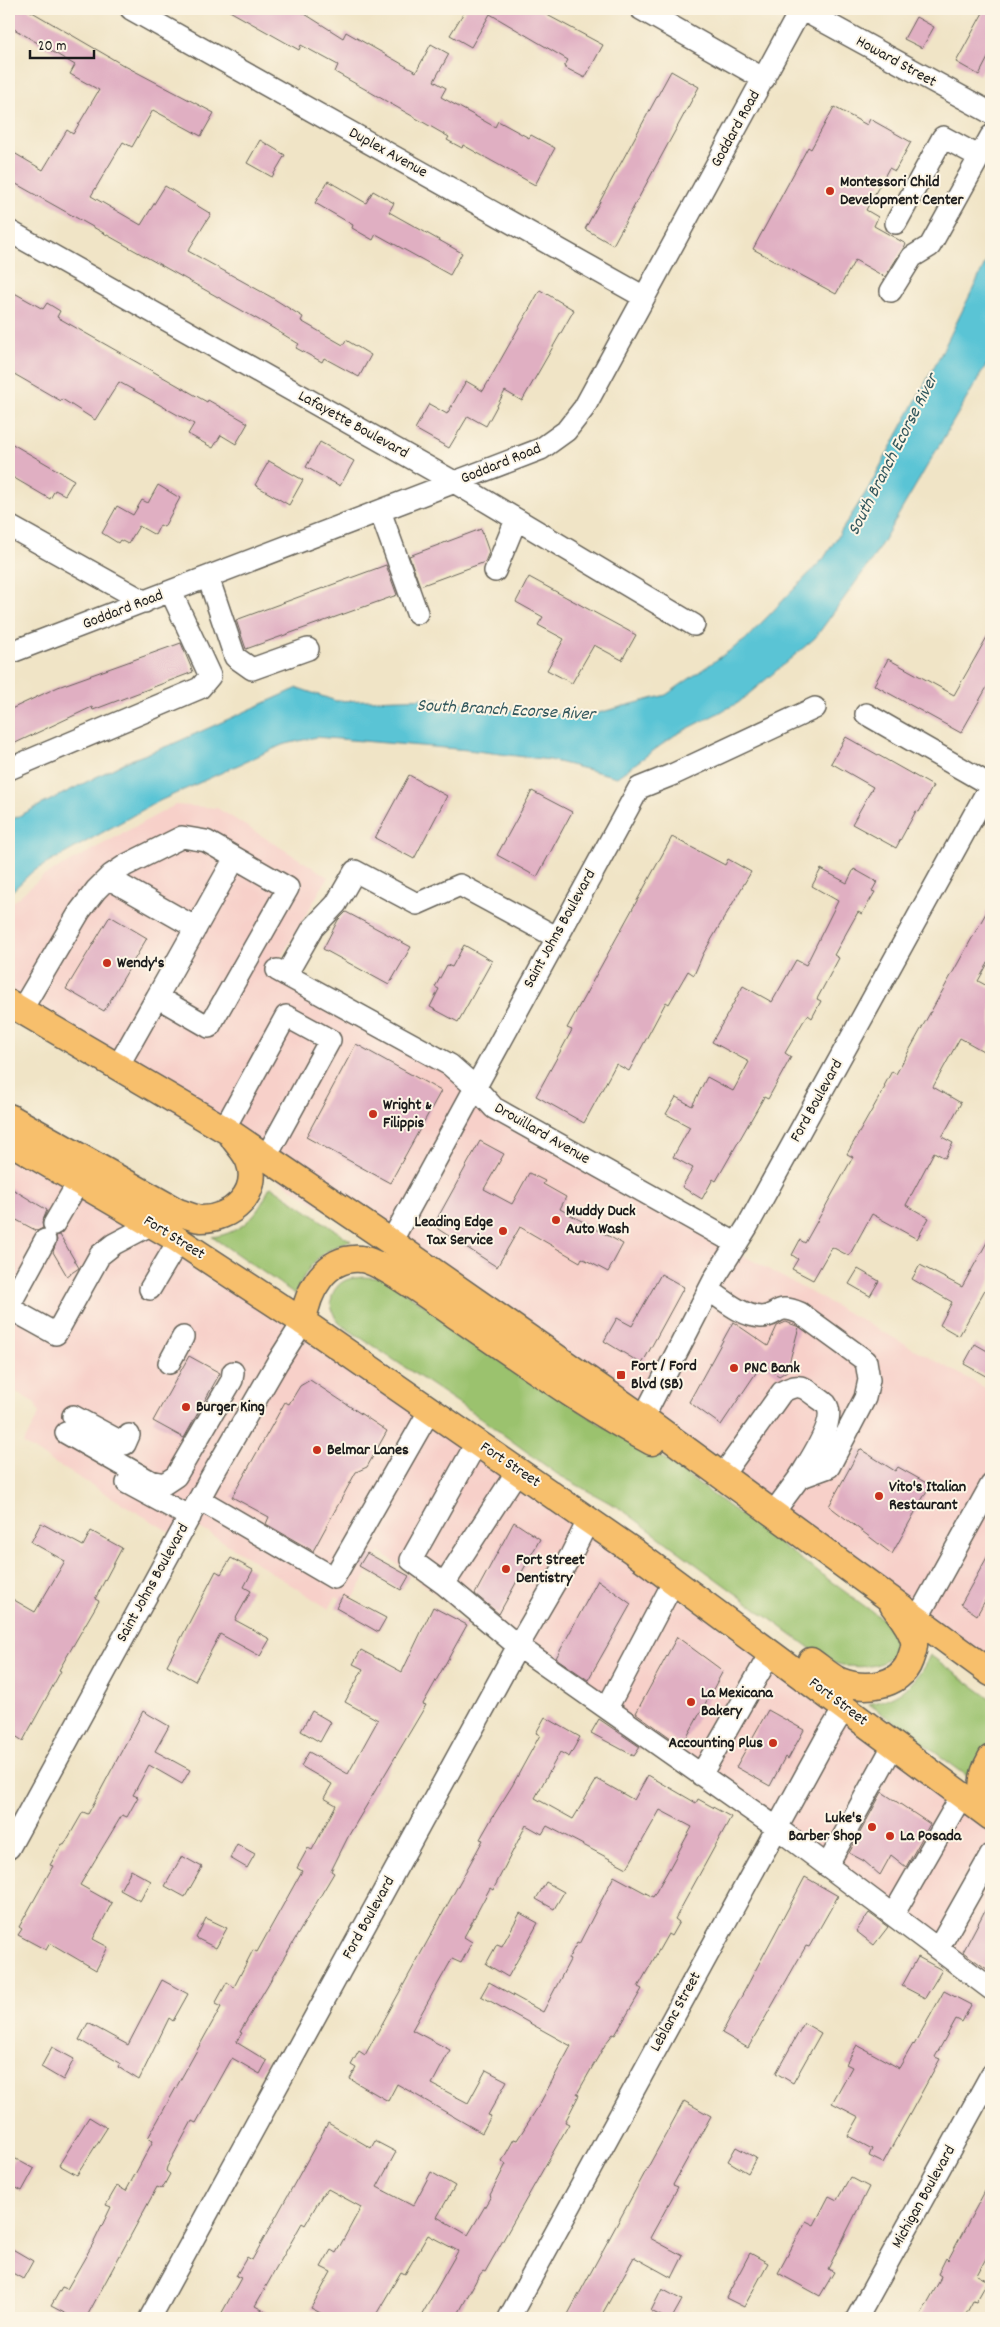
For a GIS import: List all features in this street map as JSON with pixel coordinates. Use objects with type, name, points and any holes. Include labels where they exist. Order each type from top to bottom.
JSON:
[{"type":"main road","points":[[15,1006],[226,1130],[391,1242],[643,1418],[991,1672]]},
{"type":"main road","points":[[9,1118],[178,1212],[199,1219],[218,1217],[230,1212],[243,1200],[249,1190],[251,1172],[249,1161],[226,1130]]},
{"type":"main road","name":"Fort Street","points":[[9,1141],[79,1180],[179,1240],[303,1322],[518,1470],[589,1519],[771,1652],[991,1817]]},
{"type":"main road","points":[[303,1322],[306,1304],[313,1287],[321,1277],[342,1261],[363,1259],[413,1286],[605,1417],[652,1442],[716,1471]]},
{"type":"main road","points":[[589,1519],[616,1519],[838,1680],[861,1686],[876,1686],[901,1674],[909,1664],[914,1647],[907,1624],[885,1593]]},
{"type":"main road","points":[[991,1758],[983,1773],[983,1797],[991,1810]]},
{"type":"street","name":"Duplex Avenue","points":[[131,9],[644,297]]},
{"type":"street","points":[[641,9],[764,79]]},
{"type":"street","name":"Goddard Road","points":[[9,653],[541,449],[566,431],[584,408],[801,9]]},
{"type":"street","name":"Howard Street","points":[[801,9],[991,113]]},
{"type":"street","points":[[891,291],[912,257],[930,246],[991,136]]},
{"type":"street","points":[[896,223],[943,137],[980,157]]},
{"type":"street","name":"Lafayette Boulevard","points":[[9,231],[454,482],[694,625]]},
{"type":"street","points":[[380,511],[417,613]]},
{"type":"street","points":[[495,571],[516,520]]},
{"type":"street","points":[[9,526],[145,602]]},
{"type":"street","points":[[208,578],[235,657],[246,665],[252,669],[308,649]]},
{"type":"street","points":[[9,770],[200,688],[210,676],[171,592]]},
{"type":"street","name":"Saint Johns Boulevard","points":[[391,1242],[474,1086],[639,788],[674,774],[816,708]]},
{"type":"street","points":[[866,714],[991,785]]},
{"type":"street","name":"Ford Boulevard","points":[[643,1418],[709,1290],[737,1244],[991,785]]},
{"type":"street","points":[[15,1006],[80,912],[108,878],[126,865],[182,837],[206,841],[288,888],[209,1026],[157,997]]},
{"type":"street","points":[[118,1066],[234,858]]},
{"type":"street","name":"Drouillard Avenue","points":[[556,937],[460,885],[417,904],[355,870],[336,904],[313,928],[282,972],[450,1065],[474,1086],[490,1106],[737,1244]]},
{"type":"street","points":[[108,878],[196,928]]},
{"type":"street","points":[[226,1130],[286,1016],[330,1040],[266,1157]]},
{"type":"street","points":[[79,1180],[9,1307],[56,1334],[100,1255],[114,1244],[152,1224]]},
{"type":"street","points":[[150,1289],[179,1240]]},
{"type":"street","points":[[709,1290],[748,1314],[762,1317],[778,1310],[789,1308],[800,1313],[866,1361],[869,1380],[865,1398],[829,1467],[799,1478]]},
{"type":"street","name":"Saint Johns Boulevard","points":[[9,1848],[194,1508],[279,1358],[303,1322]]},
{"type":"street","points":[[169,1363],[183,1337]]},
{"type":"street","points":[[68,1426],[150,1481],[164,1484],[176,1476],[232,1380],[233,1372]]},
{"type":"street","points":[[716,1471],[782,1392],[792,1386],[805,1388],[826,1405],[829,1416],[828,1426],[799,1478],[773,1512]]},
{"type":"street","points":[[68,1426],[66,1439],[72,1452],[194,1508],[334,1578],[430,1410]]},
{"type":"street","points":[[68,1426],[125,1444],[130,1435]]},
{"type":"street","points":[[476,1442],[411,1560],[444,1584],[518,1646],[777,1828],[991,1989]]},
{"type":"street","points":[[444,1584],[518,1470]]},
{"type":"street","points":[[918,1617],[990,1490]]},
{"type":"street","name":"Ford Boulevard","points":[[150,2318],[518,1646],[571,1555],[589,1519]]},
{"type":"street","points":[[607,1708],[674,1581]]},
{"type":"street","points":[[701,1775],[771,1652]]},
{"type":"street","name":"Leblanc Street","points":[[509,2318],[845,1707]]},
{"type":"street","points":[[827,1866],[894,1744]]},
{"type":"street","points":[[893,1915],[962,1795]]},
{"type":"street","points":[[938,1949],[991,1855]]},
{"type":"street","name":"Michigan Boulevard","points":[[858,2318],[991,2075]]},
{"type":"shaded area","points":[[175,805],[217,808],[328,877],[275,968],[474,1086],[733,1250],[991,1391],[991,1673],[643,1418],[9,1003],[9,905],[42,877]]},
{"type":"shaded area","points":[[9,1141],[107,1196],[991,1817],[991,1989],[440,1597],[380,1551],[350,1604],[336,1596],[329,1609],[211,1534],[187,1522],[178,1537],[23,1444],[39,1414],[35,1403],[9,1388]]},
{"type":"green space","points":[[272,1187],[351,1241],[331,1249],[316,1260],[295,1294],[212,1237],[223,1235],[241,1227],[254,1214],[269,1188]]},
{"type":"green space","points":[[362,1277],[384,1278],[598,1423],[660,1456],[889,1624],[895,1639],[894,1651],[888,1659],[878,1664],[866,1666],[838,1664],[826,1660],[621,1509],[557,1474],[475,1414],[340,1324],[333,1313],[331,1300],[335,1289],[346,1280]]},
{"type":"green space","points":[[930,1655],[991,1699],[991,1745],[970,1778],[869,1704],[899,1693],[907,1687],[925,1665]]},
{"type":"water","name":"South Branch Ecorse River","points":[[991,252],[991,357],[872,560],[815,638],[738,703],[675,735],[617,777],[550,760],[468,750],[316,737],[282,745],[155,803],[32,872],[9,894],[9,821],[128,761],[175,743],[298,688],[336,701],[433,698],[526,713],[587,716],[666,695],[745,640],[824,558],[868,489],[942,352]]},
{"type":"building","points":[[9,9],[27,9],[123,65],[214,113],[201,136],[153,110],[132,147],[123,142],[91,196],[141,225],[165,186],[211,214],[188,251],[271,297],[303,317],[301,321],[343,345],[346,340],[371,355],[359,377],[324,358],[322,362],[296,348],[299,344],[266,324],[9,180],[9,150],[43,170],[67,130],[73,134],[99,90],[70,74],[75,65],[9,26]]},
{"type":"building","points":[[226,9],[297,9],[343,38],[346,32],[416,72],[431,44],[449,54],[434,81],[446,88],[441,97],[495,127],[498,121],[529,138],[531,135],[555,148],[535,185],[463,145],[462,148],[447,140],[449,137],[335,72],[338,65],[301,45],[299,50]]},
{"type":"building","points":[[466,9],[536,9],[603,45],[585,78],[564,67],[568,60],[490,14],[471,47],[450,35]]},
{"type":"building","points":[[985,9],[991,9],[991,52],[979,75],[956,62]]},
{"type":"building","points":[[916,17],[934,27],[922,48],[904,39]]},
{"type":"building","points":[[671,71],[699,87],[613,245],[585,229]]},
{"type":"building","name":"Montessori Child Development Center","points":[[834,107],[867,125],[870,119],[911,142],[895,171],[889,168],[866,210],[878,217],[874,226],[906,244],[885,277],[855,260],[836,294],[753,249],[808,147],[811,149]]},
{"type":"building","points":[[260,140],[285,155],[272,177],[247,163]]},
{"type":"building","points":[[328,181],[366,203],[373,191],[394,203],[389,212],[462,253],[450,275],[376,234],[373,240],[352,228],[353,225],[315,203]]},
{"type":"building","points":[[9,290],[43,309],[47,303],[60,311],[57,317],[207,402],[208,400],[248,423],[236,444],[221,435],[213,448],[188,434],[194,424],[119,382],[95,420],[62,399],[61,401],[9,371]]},
{"type":"building","points":[[540,290],[574,310],[522,401],[505,391],[486,426],[468,416],[449,448],[415,429],[429,404],[447,414],[466,381],[483,391]]},
{"type":"building","points":[[9,442],[74,480],[65,495],[55,490],[50,499],[9,475]]},
{"type":"building","points":[[320,442],[354,461],[340,486],[306,467]]},
{"type":"building","points":[[269,461],[303,480],[289,505],[255,485]]},
{"type":"building","points":[[158,485],[180,498],[164,527],[160,525],[155,535],[139,526],[128,544],[120,540],[118,543],[102,533],[117,506],[133,515],[142,500],[148,503]]},
{"type":"building","points":[[481,529],[489,552],[485,562],[420,586],[409,556]]},
{"type":"building","points":[[386,565],[397,595],[246,649],[236,620]]},
{"type":"building","points":[[529,577],[636,635],[622,660],[594,645],[572,683],[547,670],[564,639],[538,625],[543,617],[516,602]]},
{"type":"building","points":[[991,630],[991,680],[961,733],[874,685],[888,659],[954,695]]},
{"type":"building","points":[[181,643],[193,672],[93,710],[92,707],[9,746],[9,710],[58,687]]},
{"type":"building","points":[[846,737],[933,786],[919,812],[916,811],[896,848],[852,824],[873,787],[831,763]]},
{"type":"building","points":[[409,775],[447,796],[414,859],[375,838]]},
{"type":"building","points":[[532,791],[572,812],[537,877],[497,855]]},
{"type":"building","points":[[672,837],[725,865],[728,859],[751,872],[703,954],[694,975],[688,971],[669,1004],[666,1002],[629,1071],[616,1064],[584,1123],[536,1096],[572,1030],[567,1028]]},
{"type":"building","points":[[821,869],[847,883],[854,869],[877,882],[872,891],[875,892],[862,914],[858,912],[834,955],[839,958],[817,999],[821,1001],[812,1018],[808,1015],[803,1022],[785,1053],[791,1057],[768,1099],[764,1097],[716,1181],[713,1179],[702,1199],[682,1187],[693,1168],[673,1157],[690,1127],[666,1114],[676,1097],[692,1106],[707,1077],[733,1091],[749,1062],[712,1042],[743,986],[772,1002],[796,960],[806,965],[838,901],[812,886]]},
{"type":"building","points":[[991,904],[991,958],[978,981],[991,988],[991,1040],[985,1052],[960,1038],[933,1087],[961,1103],[942,1137],[953,1143],[945,1158],[934,1152],[906,1205],[929,1218],[917,1239],[872,1214],[849,1256],[832,1247],[813,1280],[792,1269],[798,1259],[792,1255],[800,1240],[805,1243],[853,1157],[847,1154],[892,1071],[896,1074]]},
{"type":"building","points":[[346,912],[411,947],[389,985],[323,949],[338,920]]},
{"type":"building","name":"Wendy's","points":[[110,916],[147,938],[104,1011],[66,989]]},
{"type":"building","points":[[464,945],[492,961],[458,1022],[430,1007],[439,989],[435,987],[447,965],[452,967]]},
{"type":"building","name":"Wright & Filippis","points":[[356,1044],[441,1091],[390,1183],[306,1137]]},
{"type":"building","points":[[480,1141],[504,1154],[484,1189],[512,1204],[529,1173],[545,1181],[543,1184],[566,1197],[560,1209],[623,1244],[608,1272],[582,1258],[580,1262],[520,1227],[497,1267],[438,1229],[437,1219]]},
{"type":"building","points":[[9,1187],[47,1210],[42,1223],[43,1228],[37,1231],[9,1216]]},
{"type":"building","points":[[60,1235],[79,1268],[67,1276],[53,1252],[57,1240],[56,1236]]},
{"type":"building","points":[[991,1235],[991,1279],[959,1336],[940,1325],[952,1302],[912,1279],[920,1265],[962,1287]]},
{"type":"building","points":[[858,1269],[879,1281],[870,1296],[849,1284]]},
{"type":"building","points":[[661,1274],[684,1287],[642,1364],[604,1341],[617,1318],[632,1326]]},
{"type":"building","name":"PNC Bank","points":[[733,1322],[768,1346],[777,1326],[786,1322],[799,1327],[787,1371],[779,1376],[762,1364],[721,1425],[689,1402]]},
{"type":"building","points":[[975,1344],[991,1353],[991,1379],[964,1364]]},
{"type":"building","name":"Burger King","points":[[189,1356],[220,1373],[184,1438],[153,1421]]},
{"type":"building","name":"Belmar Lanes","points":[[310,1380],[387,1431],[367,1467],[356,1472],[313,1551],[266,1524],[269,1517],[232,1497],[285,1402],[289,1404],[300,1386]]},
{"type":"building","name":"Vito's Italian Restaurant","points":[[860,1449],[895,1471],[898,1467],[930,1485],[892,1554],[829,1506]]},
{"type":"building","name":"Fort Street Dentistry","points":[[514,1522],[540,1539],[499,1614],[475,1594]]},
{"type":"building","points":[[41,1523],[83,1546],[91,1531],[122,1548],[95,1599],[99,1601],[59,1670],[61,1671],[23,1741],[9,1732],[9,1597],[35,1612],[65,1561],[31,1542]]},
{"type":"building","points":[[991,1550],[991,1590],[977,1615],[961,1604]]},
{"type":"building","points":[[367,1553],[409,1576],[401,1590],[359,1566]]},
{"type":"building","points":[[231,1558],[253,1570],[244,1587],[251,1591],[235,1620],[270,1639],[260,1656],[220,1634],[195,1681],[167,1665],[216,1571],[221,1574]]},
{"type":"building","points":[[598,1580],[631,1604],[588,1680],[556,1658]]},
{"type":"building","points":[[343,1595],[386,1618],[378,1632],[336,1608]]},
{"type":"building","points":[[433,1607],[467,1625],[423,1704],[426,1705],[349,1835],[331,1871],[334,1873],[240,2032],[242,2033],[236,2042],[267,2061],[260,2074],[232,2058],[196,2123],[192,2121],[167,2167],[166,2171],[170,2174],[162,2189],[157,2187],[86,2318],[74,2318],[51,2306],[62,2287],[67,2289],[94,2242],[111,2207],[106,2205],[117,2186],[126,2191],[153,2141],[148,2138],[221,2007],[215,2004],[227,1982],[234,1987],[253,1950],[257,1952],[302,1871],[297,1868],[308,1848],[312,1850],[336,1805],[324,1798],[332,1784],[301,1766],[309,1752],[348,1774],[378,1720],[345,1702],[363,1669],[353,1664],[361,1650],[402,1672]]},
{"type":"building","points":[[677,1637],[723,1671],[682,1746],[636,1713]]},
{"type":"building","name":"Accounting Plus","points":[[768,1710],[804,1730],[788,1759],[785,1757],[770,1786],[736,1767]]},
{"type":"building","points":[[143,1711],[169,1726],[155,1751],[190,1770],[182,1784],[149,1765],[133,1795],[138,1797],[127,1817],[122,1815],[80,1885],[112,1903],[93,1939],[108,1947],[96,1970],[50,1943],[46,1950],[18,1935],[22,1929],[19,1927],[53,1866],[50,1865],[62,1844],[64,1845],[83,1812],[88,1814]]},
{"type":"building","points":[[312,1711],[331,1722],[320,1742],[301,1731]]},
{"type":"building","points":[[545,1717],[580,1737],[569,1757],[560,1752],[535,1798],[573,1819],[597,1779],[634,1800],[648,1775],[696,1803],[698,1799],[731,1817],[675,1919],[679,1922],[671,1936],[668,1934],[638,1987],[642,1989],[615,2035],[613,2034],[606,2043],[577,2094],[579,2095],[565,2122],[569,2124],[485,2272],[483,2271],[478,2277],[456,2318],[420,2318],[458,2251],[428,2235],[405,2274],[401,2272],[374,2318],[330,2318],[311,2308],[331,2272],[321,2267],[331,2250],[336,2253],[361,2207],[328,2189],[324,2192],[305,2225],[302,2223],[255,2306],[277,2318],[219,2318],[241,2278],[236,2276],[247,2257],[252,2260],[328,2123],[371,2148],[375,2141],[396,2152],[377,2187],[413,2206],[431,2172],[455,2186],[437,2217],[468,2235],[491,2196],[506,2164],[502,2161],[514,2139],[517,2140],[538,2107],[571,2046],[481,1996],[489,1982],[543,2012],[570,1960],[568,1959],[577,1943],[579,1944],[614,1876],[653,1897],[692,1827],[660,1810],[627,1868],[547,1826],[542,1834],[526,1825],[493,1890],[490,1888],[464,1937],[472,1942],[461,1963],[452,1959],[412,2030],[450,2050],[432,2084],[468,2103],[486,2070],[507,2081],[488,2115],[491,2116],[482,2133],[397,2084],[388,2101],[350,2079],[356,2068],[351,2065],[359,2051],[365,2055],[483,1840],[480,1839],[540,1735],[536,1733]]},
{"type":"building","points":[[599,1719],[640,1747],[634,1756],[591,1733]]},
{"type":"building","points":[[882,1792],[930,1824],[906,1867],[891,1855],[880,1875],[864,1861],[849,1853]]},
{"type":"building","points":[[237,1844],[255,1854],[247,1868],[230,1858]]},
{"type":"building","points":[[182,1856],[202,1867],[185,1897],[165,1886]]},
{"type":"building","points":[[131,1870],[151,1881],[140,1901],[120,1890]]},
{"type":"building","points":[[805,1877],[838,1896],[809,1947],[806,1946],[748,2048],[722,2033]]},
{"type":"building","points":[[546,1882],[564,1892],[554,1909],[536,1899]]},
{"type":"building","points":[[991,1899],[991,1972],[963,1952]]},
{"type":"building","points":[[520,1913],[538,1923],[508,1977],[486,1964],[497,1944],[502,1946]]},
{"type":"building","points":[[869,1913],[888,1927],[874,1945],[856,1931]]},
{"type":"building","points":[[206,1918],[227,1928],[216,1948],[196,1938]]},
{"type":"building","points":[[918,1957],[942,1970],[925,1998],[902,1986]]},
{"type":"building","points":[[162,1980],[188,1994],[173,2021],[169,2018],[139,2080],[118,2067],[120,2063],[79,2040],[88,2023],[128,2045]]},
{"type":"building","points":[[944,1991],[971,2005],[962,2022],[956,2019],[935,2057],[940,2059],[883,2163],[869,2156],[872,2149],[848,2136],[859,2117],[832,2103],[852,2067],[846,2064],[857,2045],[899,2068]]},
{"type":"building","points":[[804,2023],[821,2033],[793,2083],[776,2073]]},
{"type":"building","points":[[52,2047],[74,2059],[63,2080],[41,2067]]},
{"type":"building","points":[[684,2101],[711,2116],[673,2185],[678,2187],[650,2238],[683,2256],[672,2278],[634,2257],[600,2318],[566,2318]]},
{"type":"building","points":[[89,2117],[107,2128],[77,2175],[59,2165]]},
{"type":"building","points":[[736,2147],[756,2158],[748,2173],[728,2161]]},
{"type":"building","points":[[14,2158],[34,2169],[22,2191],[9,2184],[9,2168]]},
{"type":"building","points":[[850,2177],[869,2187],[828,2269],[834,2272],[820,2296],[778,2273],[806,2221],[814,2225],[829,2196],[837,2200]]},
{"type":"building","points":[[991,2180],[991,2249],[977,2275],[988,2281],[976,2302],[973,2301],[964,2318],[919,2318],[939,2282],[941,2276],[938,2274],[946,2258],[948,2260]]},
{"type":"building","points":[[9,2247],[33,2261],[23,2279],[9,2271]]},
{"type":"building","points":[[750,2253],[768,2263],[744,2307],[726,2298]]},
{"type":"building","points":[[662,2289],[682,2300],[672,2318],[665,2318],[651,2311]]},
{"type":"place","name":"Montessori Child Development Center","points":[[830,191]]},
{"type":"place","name":"Wendy's","points":[[107,963]]},
{"type":"place","name":"Wright & Filippis","points":[[373,1114]]},
{"type":"place","name":"Muddy Duck Auto Wash","points":[[556,1220]]},
{"type":"place","name":"Leading Edge Tax Service","points":[[503,1231]]},
{"type":"place","name":"PNC Bank","points":[[734,1368]]},
{"type":"place","name":"Fort / Ford Blvd (SB)","points":[[621,1375]]},
{"type":"place","name":"Burger King","points":[[186,1407]]},
{"type":"place","name":"Belmar Lanes","points":[[317,1450]]},
{"type":"place","name":"Vito's Italian Restaurant","points":[[879,1496]]},
{"type":"place","name":"Fort Street Dentistry","points":[[506,1569]]},
{"type":"place","name":"La Mexicana Bakery","points":[[691,1702]]},
{"type":"place","name":"Accounting Plus","points":[[773,1743]]},
{"type":"place","name":"Luke's Barber Shop","points":[[872,1827]]},
{"type":"place","name":"La Posada","points":[[890,1836]]}]
